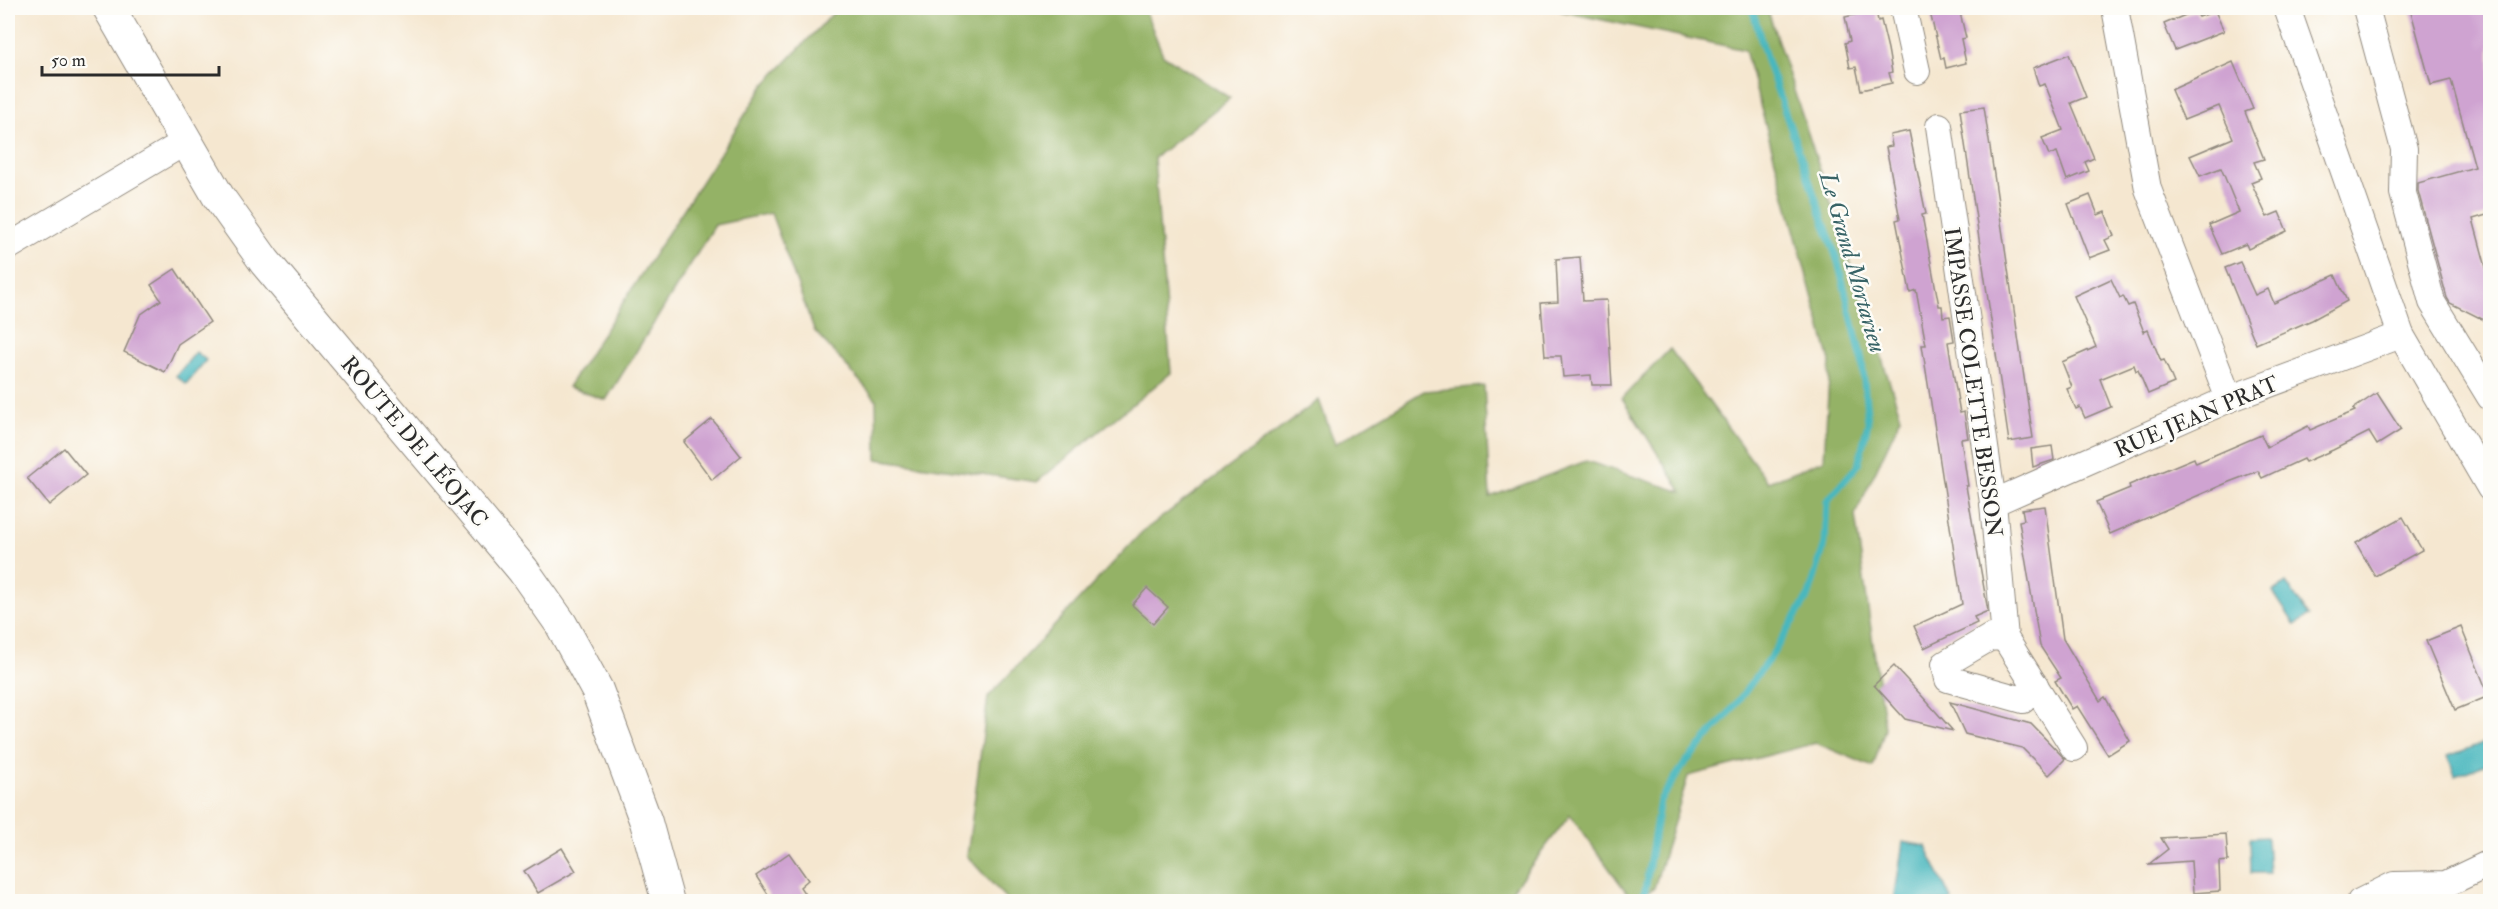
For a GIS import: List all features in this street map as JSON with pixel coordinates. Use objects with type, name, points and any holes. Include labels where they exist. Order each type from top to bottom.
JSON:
[{"type":"main road","name":"ROUTE DE LÉOJAC","points":[[109,8],[218,196],[265,262],[523,570],[561,624],[597,690],[646,822],[668,902]]},
{"type":"street","points":[[1903,8],[1917,71]]},
{"type":"street","points":[[2115,8],[2148,189],[2229,399]]},
{"type":"street","points":[[2287,8],[2401,335],[2490,488]]},
{"type":"street","points":[[2366,8],[2404,149],[2403,193],[2432,302],[2490,397]]},
{"type":"street","name":"IMPASSE COLETTE BESSON","points":[[1939,126],[1993,503],[2005,638],[2074,748]]},
{"type":"street","points":[[8,247],[185,142]]},
{"type":"street","name":"RUE JEAN PRAT","points":[[1993,503],[2229,399],[2401,335]]},
{"type":"street","points":[[2005,638],[1991,637],[1945,664],[1948,679],[2023,700],[2035,685]]},
{"type":"street","points":[[2360,902],[2394,885],[2446,884],[2490,863]]},
{"type":"green space","points":[[838,8],[1144,8],[1163,55],[1230,98],[1154,158],[1171,373],[1037,482],[877,459],[876,399],[814,330],[771,213],[715,225],[606,400],[568,387],[765,84]]},
{"type":"green space","points":[[1572,8],[1767,8],[1901,417],[1855,515],[1885,729],[1873,767],[1816,743],[1688,776],[1654,888],[1633,901],[1570,815],[1504,901],[1008,901],[967,856],[988,697],[1142,532],[1319,400],[1335,444],[1424,391],[1484,386],[1490,497],[1586,461],[1682,492],[1622,398],[1670,349],[1768,482],[1824,460],[1830,361],[1745,50],[1560,11]]},
{"type":"water","points":[[196,352],[206,360],[186,384],[176,376]]},
{"type":"water","points":[[2286,583],[2309,616],[2295,625],[2273,592]]},
{"type":"water","points":[[2487,742],[2490,750],[2490,763],[2455,776],[2448,756]]},
{"type":"water","points":[[2267,837],[2269,873],[2251,873],[2250,838]]},
{"type":"water","points":[[1903,842],[1926,846],[1952,901],[1894,901]]},
{"type":"building","points":[[1929,8],[1959,8],[1966,38],[1961,39],[1966,63],[1946,68],[1944,58],[1941,59]]},
{"type":"building","points":[[2410,8],[2490,8],[2490,214],[2473,219],[2487,271],[2490,273],[2490,323],[2450,303],[2447,298],[2418,191],[2418,183],[2475,167],[2451,80],[2431,85]]},
{"type":"building","points":[[1876,10],[1878,21],[1881,20],[1888,49],[1892,72],[1889,73],[1892,83],[1861,90],[1856,67],[1850,68],[1845,43],[1850,41],[1845,17]]},
{"type":"building","points":[[2195,11],[2199,17],[2215,11],[2224,31],[2175,50],[2164,24]]},
{"type":"building","points":[[2069,54],[2086,97],[2071,103],[2094,158],[2085,162],[2089,171],[2067,180],[2057,152],[2049,155],[2042,138],[2063,130],[2045,84],[2039,86],[2033,68]]},
{"type":"building","points":[[2233,62],[2253,109],[2245,112],[2264,159],[2254,162],[2261,178],[2251,182],[2267,217],[2279,212],[2287,231],[2248,249],[2246,244],[2222,254],[2209,225],[2239,212],[2221,168],[2200,176],[2190,156],[2233,138],[2219,106],[2184,120],[2171,90]]},
{"type":"building","points":[[1984,107],[2033,438],[2009,442],[1960,110]]},
{"type":"building","points":[[1909,131],[1926,214],[1922,215],[1939,306],[1942,306],[1943,317],[1950,316],[1954,341],[1948,342],[1960,413],[1964,412],[1968,438],[1961,439],[1968,486],[1966,486],[1988,611],[1974,617],[1977,623],[1924,648],[1914,626],[1962,604],[1922,345],[1926,345],[1916,290],[1910,292],[1896,220],[1900,219],[1886,147],[1892,146],[1890,135]]},
{"type":"building","points":[[2090,195],[2098,215],[2105,212],[2114,236],[2105,240],[2110,250],[2089,258],[2068,204]]},
{"type":"building","points":[[1580,257],[1583,301],[1607,300],[1612,385],[1592,385],[1591,375],[1563,377],[1561,356],[1545,356],[1541,303],[1558,302],[1556,259]]},
{"type":"building","points":[[2240,262],[2255,295],[2268,289],[2274,303],[2335,275],[2347,301],[2312,320],[2256,344],[2225,268]]},
{"type":"building","points":[[175,269],[210,322],[178,344],[165,372],[124,352],[140,315],[161,300],[151,285]]},
{"type":"building","points":[[2111,279],[2120,298],[2123,296],[2128,306],[2133,304],[2144,332],[2148,330],[2161,361],[2164,360],[2174,383],[2148,394],[2134,365],[2100,379],[2111,407],[2085,418],[2080,407],[2076,409],[2067,389],[2072,387],[2062,362],[2096,347],[2074,296]]},
{"type":"building","points":[[2377,393],[2401,430],[2377,445],[2369,432],[2333,450],[2305,462],[2303,459],[2262,478],[2258,471],[2229,482],[2110,534],[2096,502],[2130,488],[2129,485],[2194,458],[2196,463],[2261,435],[2267,447],[2308,426],[2310,430],[2355,411],[2353,409]]},
{"type":"building","points":[[712,419],[741,456],[712,480],[684,442]]},
{"type":"building","points":[[2052,446],[2054,460],[2033,467],[2031,449]]},
{"type":"building","points":[[64,448],[86,475],[49,505],[27,478]]},
{"type":"building","points":[[2045,506],[2063,639],[2100,701],[2105,697],[2130,741],[2108,755],[2077,706],[2072,709],[2055,681],[2061,678],[2040,646],[2019,521],[2024,520],[2022,509]]},
{"type":"building","points":[[2403,517],[2422,550],[2375,576],[2356,543]]},
{"type":"building","points":[[1147,588],[1168,607],[1153,624],[1132,605]]},
{"type":"building","points":[[2461,627],[2489,696],[2455,710],[2426,641]]},
{"type":"building","points":[[1894,666],[1953,731],[1905,719],[1874,685]]},
{"type":"building","points":[[1950,702],[2031,724],[2065,759],[2049,775],[2022,748],[1965,734]]},
{"type":"building","points":[[2226,834],[2228,861],[2219,862],[2220,891],[2193,893],[2191,861],[2149,864],[2168,849],[2161,838]]},
{"type":"building","points":[[562,848],[576,871],[538,893],[524,871]]},
{"type":"building","points":[[789,853],[808,880],[800,887],[810,902],[773,902],[756,876]]},
{"type":"waterway","name":"Le Grand Mortarieu","points":[[1643,902],[1660,800],[1686,762],[1730,712],[1772,655],[1809,595],[1825,543],[1827,501],[1858,465],[1868,423],[1862,360],[1838,262],[1767,61],[1752,8]]}]
